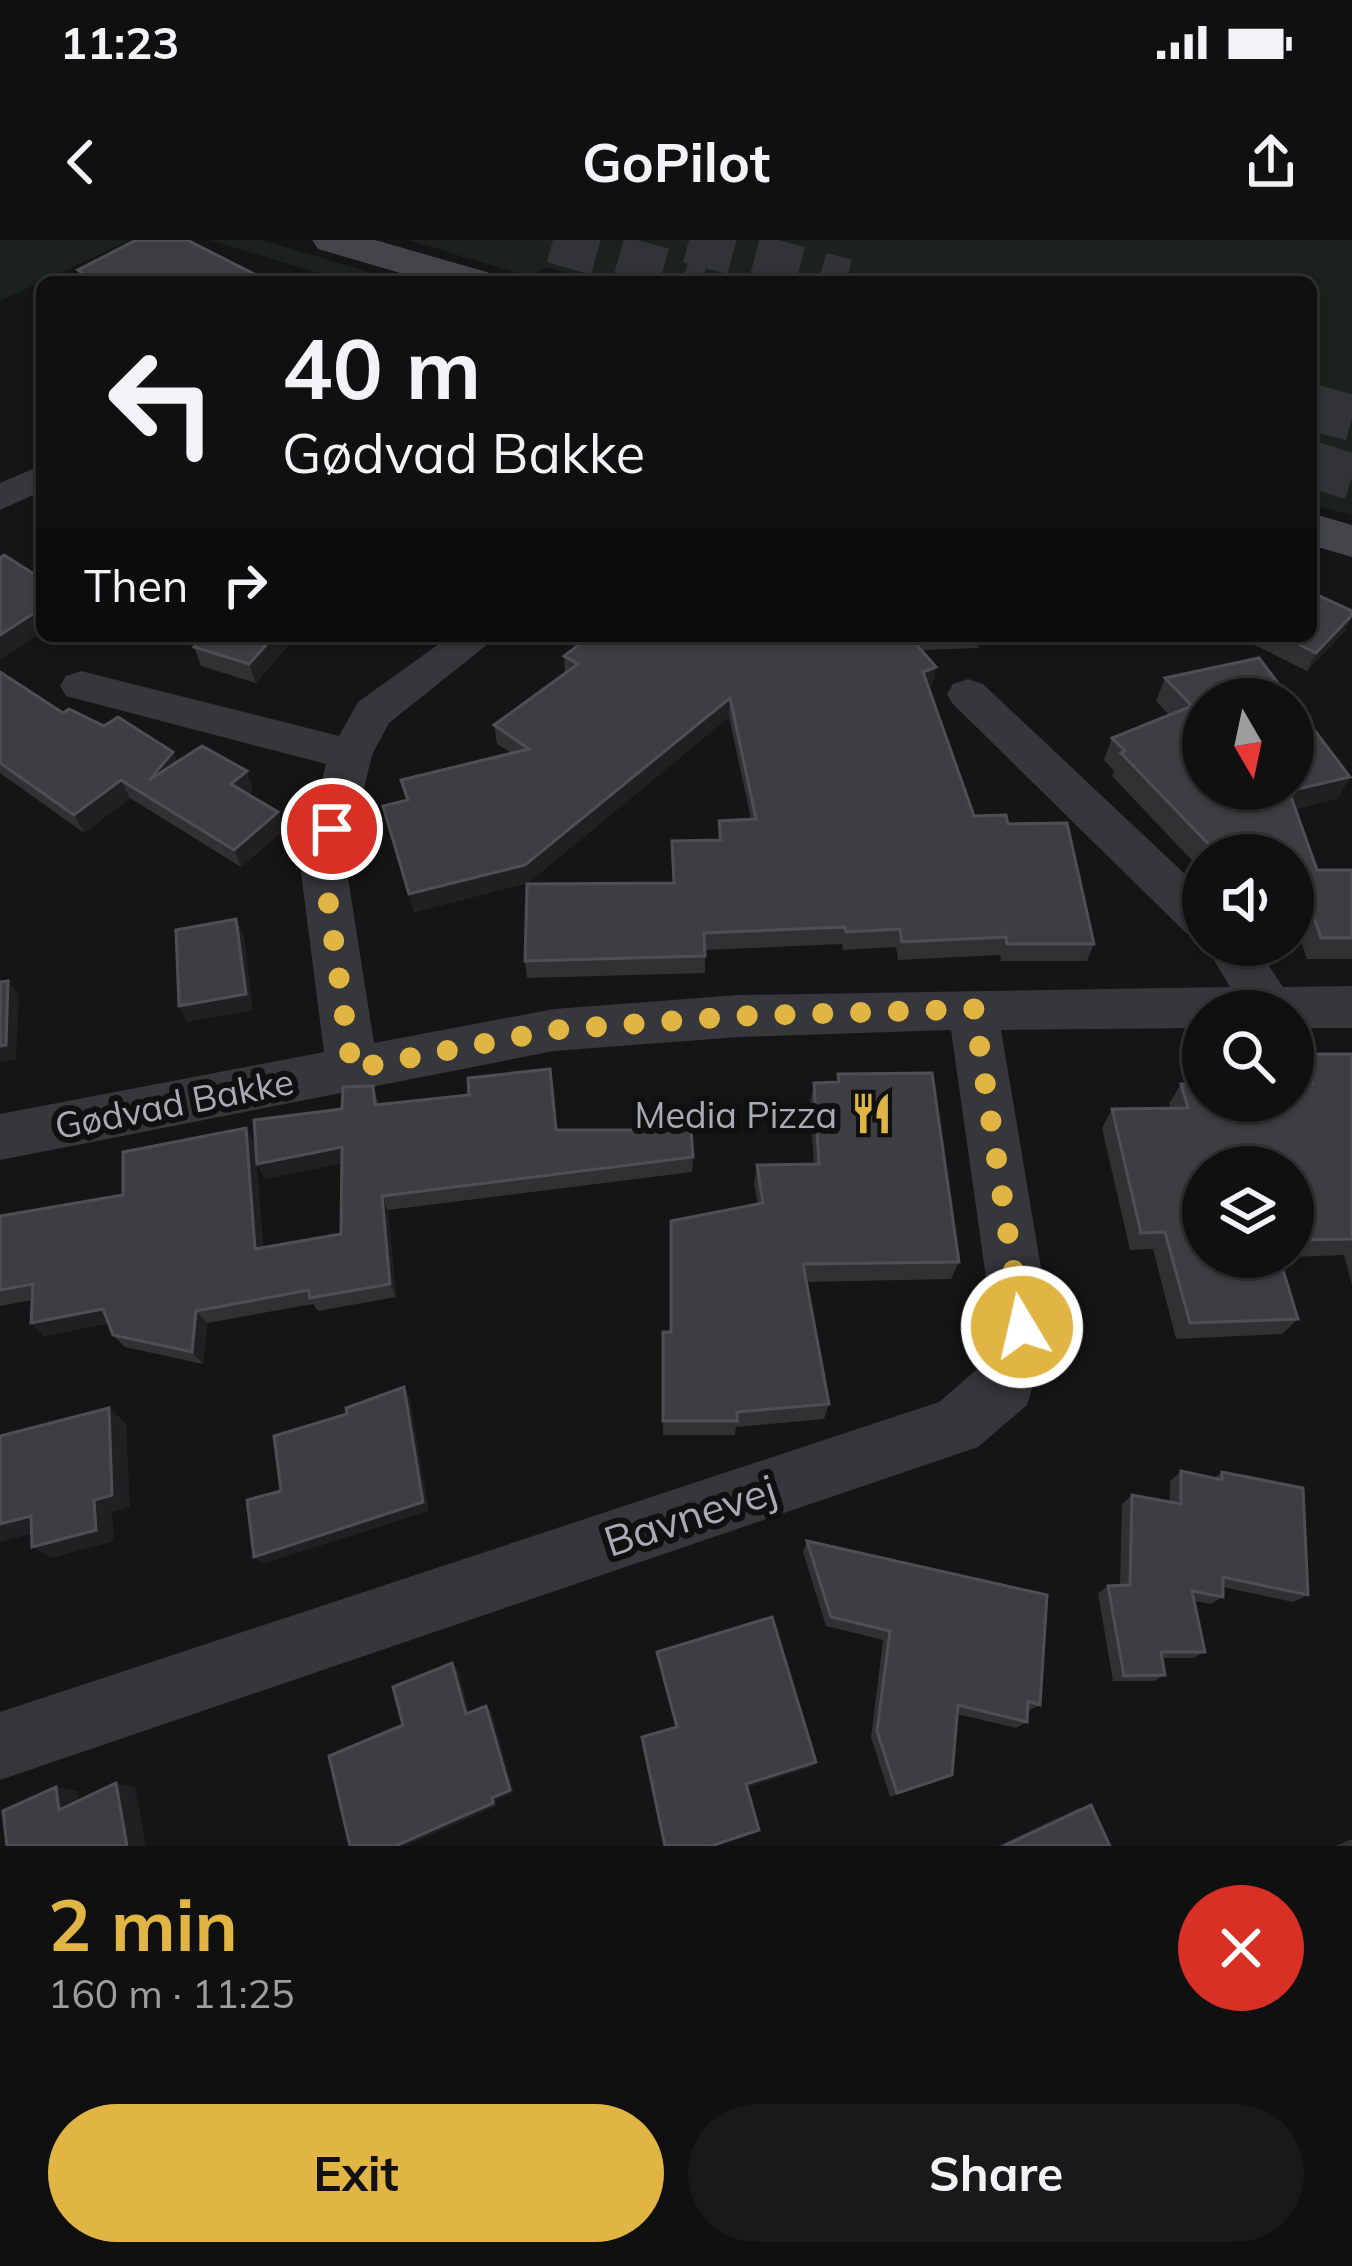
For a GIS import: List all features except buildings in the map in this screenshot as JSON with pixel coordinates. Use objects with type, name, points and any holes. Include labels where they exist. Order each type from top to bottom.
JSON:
[{"type":"main road","points":[[332,240],[455,276]]},
{"type":"main road","points":[[1317,531],[1352,541]]},
{"type":"street","points":[[0,498],[36,479]]},
{"type":"street","points":[[352,1069],[323,865],[350,755],[373,712],[470,642]]},
{"type":"street","points":[[81,686],[350,755]]},
{"type":"street","points":[[968,694],[1182,900]]},
{"type":"street","name":"Gødvad Bakke","points":[[1314,1007],[1352,1007]]},
{"type":"street","name":"Gødvad Bakke","points":[[0,1137],[554,1030],[739,1016],[1182,1008]]},
{"type":"street","name":"Bavnevej","points":[[0,1746],[957,1426],[1006,1384],[1022,1327],[974,1009]]},
{"type":"shaded area","points":[[0,240],[131,240],[54,276],[36,276],[36,284],[0,301]]},
{"type":"shaded area","points":[[209,240],[262,240],[382,276],[329,276]]},
{"type":"shaded area","points":[[408,240],[1352,240],[1352,515],[1317,506],[1317,276],[567,276],[547,267],[528,276]]},
{"type":"tunnel","points":[[553,240],[681,276]]},
{"type":"tunnel","points":[[689,240],[824,276]]},
{"type":"tunnel","points":[[1317,409],[1352,418]]},
{"type":"tunnel","points":[[1317,466],[1352,477]]},
{"type":"place","name":"Media Pizza","points":[[871,1114]]},
{"type":"route","points":[[332,829],[323,865],[352,1069],[554,1030],[739,1016],[974,1009],[1022,1327]]}]
